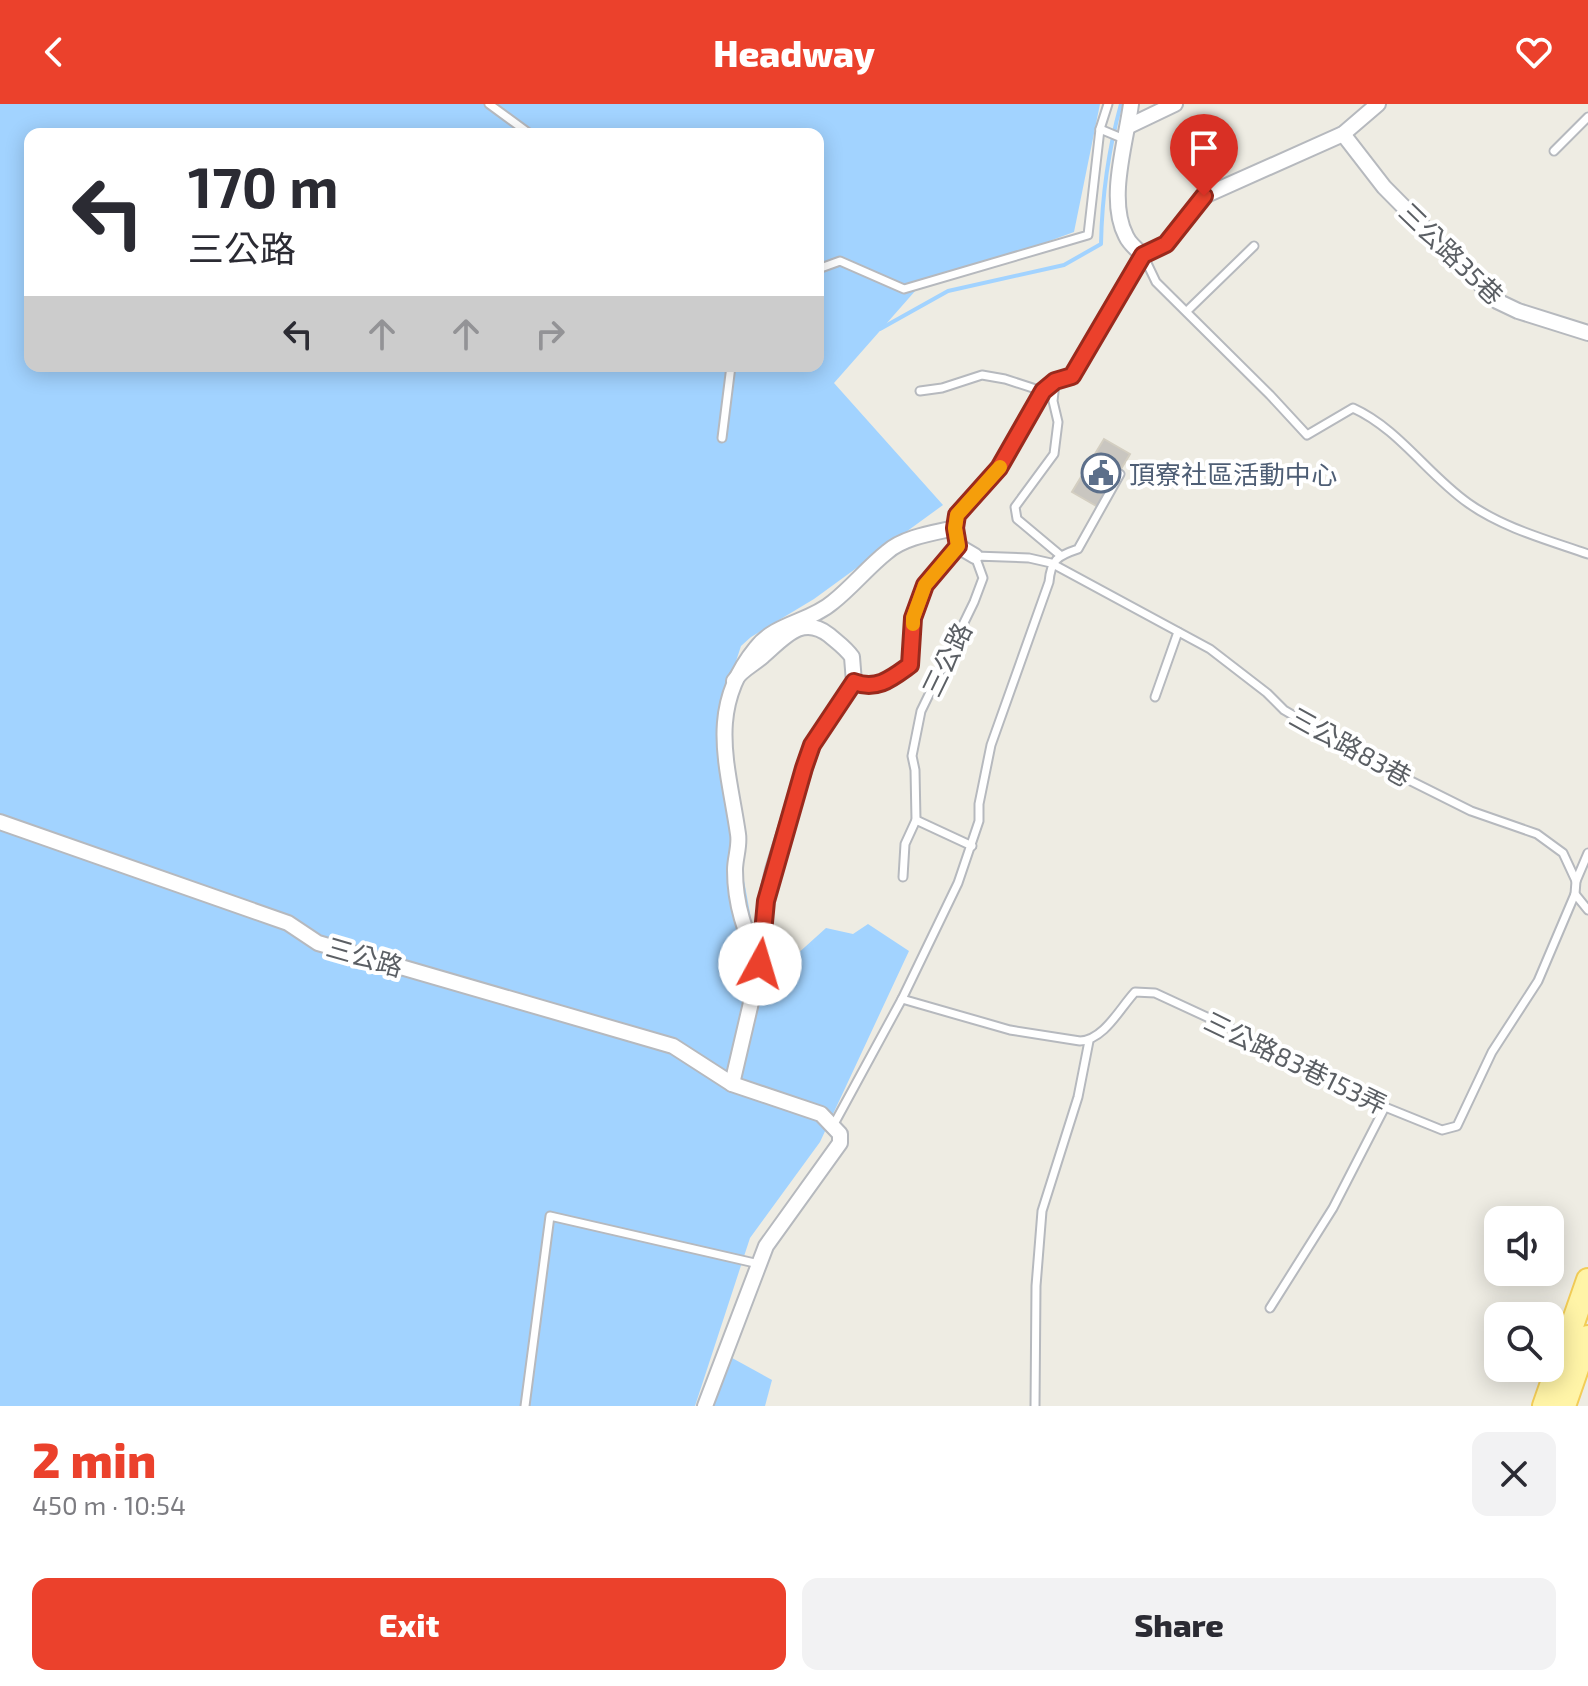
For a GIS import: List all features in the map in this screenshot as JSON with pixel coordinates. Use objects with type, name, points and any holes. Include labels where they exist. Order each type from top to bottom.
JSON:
[{"type":"main road","points":[[1544,1406],[1588,1280]]},
{"type":"main road","points":[[1564,1406],[1588,1337]]},
{"type":"street","points":[[1131,104],[1118,203],[1126,236],[1143,255]]},
{"type":"street","points":[[1127,133],[1175,104]]},
{"type":"street","points":[[975,556],[958,546],[955,528],[957,515],[999,468],[1043,391],[1055,381],[1072,376],[1143,255],[1166,244],[1204,196],[1343,134],[1378,104]]},
{"type":"street","name":"三公路35巷","points":[[1343,134],[1384,187],[1497,301],[1518,311],[1588,333]]},
{"type":"street","points":[[734,681],[758,644],[777,630],[816,615],[865,575],[888,550],[910,540],[955,528]]},
{"type":"street","name":"三公路","points":[[854,682],[866,687],[886,683],[910,665],[913,618],[925,585],[958,546]]},
{"type":"street","points":[[732,1084],[760,964],[766,901],[804,768],[812,745],[854,682],[852,657],[848,651],[814,626],[792,632],[754,664],[740,671],[734,681],[723,732],[724,755],[739,839],[735,865],[736,895],[744,930],[760,964]]},
{"type":"street","name":"三公路","points":[[0,822],[288,923],[318,943],[673,1046],[732,1084],[800,1105],[834,1124]]},
{"type":"street","points":[[705,1406],[759,1264],[781,1224],[840,1143],[840,1134],[834,1124]]},
{"type":"lane","points":[[489,104],[522,128]]},
{"type":"lane","points":[[824,267],[840,261],[904,289],[1088,235],[1100,129],[1108,104]]},
{"type":"lane","points":[[1554,151],[1588,117]]},
{"type":"lane","points":[[1100,129],[1127,133]]},
{"type":"lane","points":[[1187,311],[1254,246]]},
{"type":"lane","points":[[1143,255],[1156,282],[1307,435],[1353,408],[1367,415],[1420,457],[1467,502],[1519,529],[1588,554]]},
{"type":"lane","points":[[722,438],[730,372]]},
{"type":"lane","points":[[920,391],[942,388],[982,375],[1043,391]]},
{"type":"lane","points":[[1055,381],[1053,401],[1058,422],[1054,454],[1015,507],[1017,519],[1060,555]]},
{"type":"lane","points":[[834,1124],[902,999],[958,883],[979,821],[979,804],[991,745],[1049,582],[1051,563],[1060,555],[1078,549],[1120,474]]},
{"type":"lane","name":"三公路83巷","points":[[975,556],[1029,558],[1051,563],[1210,649],[1284,710],[1371,761],[1471,811],[1537,834],[1563,853],[1576,881]]},
{"type":"lane","name":"三公路","points":[[903,877],[905,844],[916,820],[912,756],[918,724],[930,690],[983,578],[975,556]]},
{"type":"lane","points":[[1155,697],[1178,632]]},
{"type":"lane","points":[[916,820],[972,846]]},
{"type":"lane","points":[[1588,853],[1576,881],[1575,894],[1588,910]]},
{"type":"lane","name":"三公路83巷153弄","points":[[1089,1041],[1099,1034],[1135,992],[1155,993],[1345,1081],[1385,1107],[1442,1130],[1457,1126],[1492,1052],[1538,981],[1575,894]]},
{"type":"lane","points":[[902,999],[1010,1030],[1089,1041],[1078,1097],[1042,1211],[1036,1286],[1035,1406]]},
{"type":"lane","points":[[1270,1308],[1333,1208],[1385,1107]]},
{"type":"lane","points":[[525,1406],[550,1216],[759,1264]]},
{"type":"water","points":[[0,104],[1100,104],[1074,232],[916,290],[834,383],[943,505],[814,599],[741,646],[720,710],[724,771],[758,957],[795,956],[826,928],[853,934],[868,924],[909,951],[820,1142],[750,1238],[695,1406],[0,1406]]},
{"type":"water","points":[[723,1353],[772,1380],[765,1406],[705,1406]]},
{"type":"building","name":"頂寮社區活動中心","points":[[1104,439],[1130,454],[1098,507],[1072,492]]},
{"type":"waterway","points":[[880,329],[948,291],[1064,265],[1101,244],[1106,173],[1121,104]]},
{"type":"slow traffic","points":[[913,624],[925,585],[958,546],[955,528],[957,515],[1000,467]]},
{"type":"place","name":"頂寮社區活動中心","points":[[1101,473]]},
{"type":"route","points":[[760,964],[766,901],[773,870],[812,745],[854,682],[866,687],[886,683],[910,665],[913,618],[925,585],[958,546],[955,528],[957,515],[999,468],[1043,391],[1055,381],[1072,376],[1143,255],[1166,244],[1204,196]]}]
